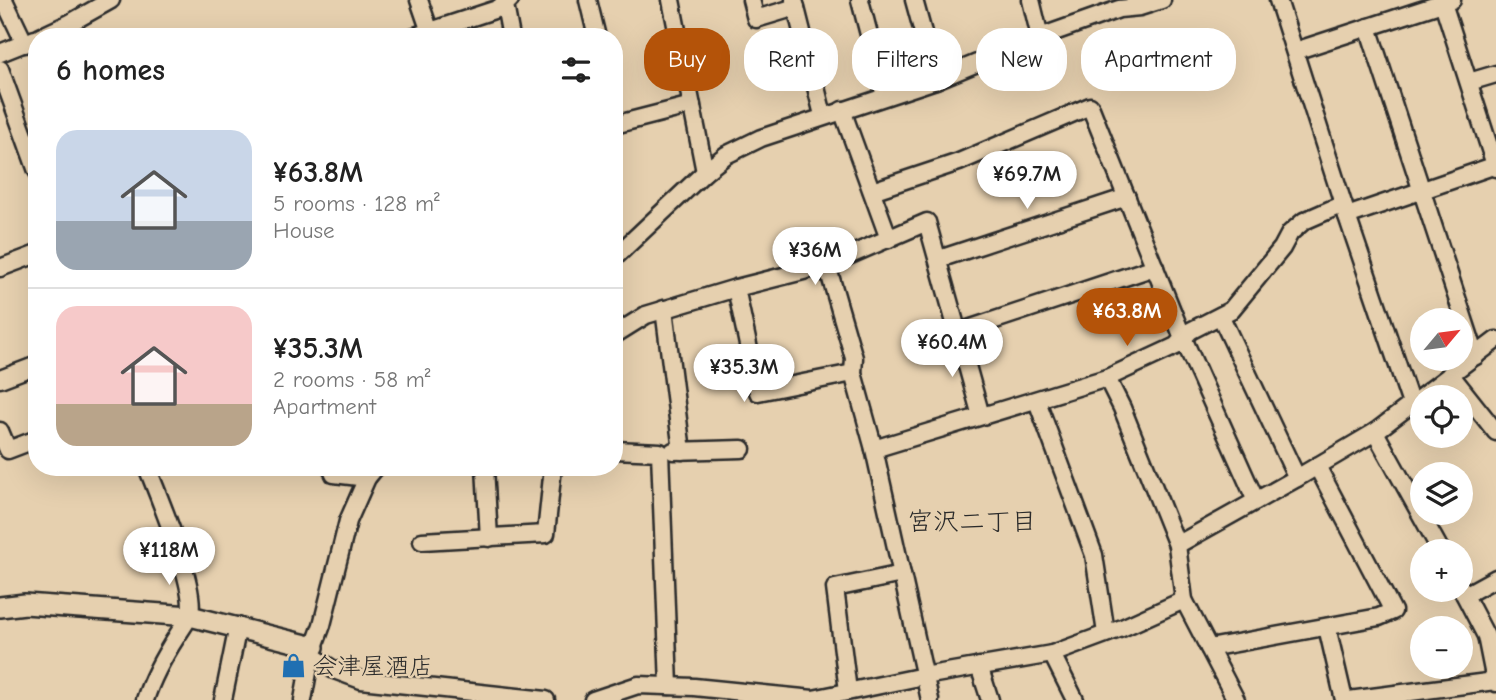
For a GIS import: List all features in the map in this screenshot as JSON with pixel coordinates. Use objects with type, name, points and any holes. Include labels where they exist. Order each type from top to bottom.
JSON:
[{"type":"street","points":[[4,0],[28,32]]},
{"type":"street","points":[[59,28],[111,0]]},
{"type":"street","points":[[419,0],[419,28]]},
{"type":"street","points":[[588,0],[595,28]]},
{"type":"street","points":[[671,0],[705,172]]},
{"type":"street","points":[[751,0],[756,19],[795,4],[823,116]]},
{"type":"street","points":[[860,0],[886,96]]},
{"type":"street","points":[[914,0],[922,28]]},
{"type":"street","points":[[1031,0],[1038,28]]},
{"type":"street","points":[[1065,28],[1119,9],[1140,8],[1162,0]]},
{"type":"street","points":[[1278,0],[1410,401]]},
{"type":"street","points":[[440,28],[497,9],[507,1]]},
{"type":"street","points":[[507,1],[510,28]]},
{"type":"street","points":[[874,449],[1107,378],[1175,346],[1190,331],[1231,310],[1263,273],[1290,233],[1304,221],[1421,190],[1496,166],[1446,1],[1295,51]]},
{"type":"street","points":[[1368,27],[1476,356]]},
{"type":"street","points":[[0,53],[28,42]]},
{"type":"street","points":[[0,69],[28,134]]},
{"type":"street","points":[[1469,82],[1496,74]]},
{"type":"street","points":[[623,249],[726,155],[761,138],[902,91]]},
{"type":"street","points":[[623,119],[692,105]]},
{"type":"street","points":[[872,191],[959,162],[1090,106],[1183,338],[1256,501]]},
{"type":"street","points":[[842,110],[889,239]]},
{"type":"street","points":[[939,259],[1127,197]]},
{"type":"street","points":[[623,329],[646,315],[663,309],[827,265],[927,222],[981,416]]},
{"type":"street","points":[[0,268],[28,257]]},
{"type":"street","points":[[827,265],[854,358],[853,373],[874,449],[930,700]]},
{"type":"street","points":[[959,332],[1155,267]]},
{"type":"street","points":[[736,288],[758,392],[853,373]]},
{"type":"street","points":[[663,309],[682,451]]},
{"type":"street","points":[[1221,317],[1297,478]]},
{"type":"street","points":[[1436,385],[1496,340]]},
{"type":"street","points":[[0,379],[28,368]]},
{"type":"street","points":[[1450,374],[1494,425]]},
{"type":"street","points":[[1107,378],[1122,408],[1177,545],[1184,600],[1236,700]]},
{"type":"street","points":[[1037,401],[1094,555],[1106,634]]},
{"type":"street","points":[[1177,545],[1375,432],[1410,405]]},
{"type":"street","points":[[0,431],[8,450],[28,442]]},
{"type":"street","points":[[1375,432],[1434,539]]},
{"type":"street","points":[[623,450],[742,449]]},
{"type":"street","points":[[660,452],[668,686]]},
{"type":"street","points":[[1209,648],[1379,617],[1393,611],[1317,466]]},
{"type":"street","points":[[145,700],[149,688],[190,616],[192,603],[174,533],[151,476]]},
{"type":"street","points":[[303,700],[313,651],[348,521],[370,476]]},
{"type":"street","points":[[486,476],[489,538]]},
{"type":"street","points":[[422,541],[546,534],[552,476]]},
{"type":"street","points":[[849,691],[835,589],[902,574]]},
{"type":"street","points":[[1473,587],[1496,578]]},
{"type":"street","points":[[593,700],[638,685],[707,688],[813,699],[1052,654],[1184,600]]},
{"type":"street","points":[[1349,700],[1496,682],[1486,636],[1469,602]]},
{"type":"street","points":[[0,607],[25,604],[190,616],[238,626],[313,651],[334,670],[361,680],[480,696],[546,700]]},
{"type":"street","points":[[223,700],[238,626]]},
{"type":"street","points":[[1327,627],[1344,700]]},
{"type":"street","points":[[1052,654],[1075,700]]},
{"type":"street","points":[[979,666],[990,700]]},
{"type":"place","name":"会津屋酒店","points":[[293,666]]},
{"type":"district","name":"宮沢二丁目","points":[[972,521]]}]
